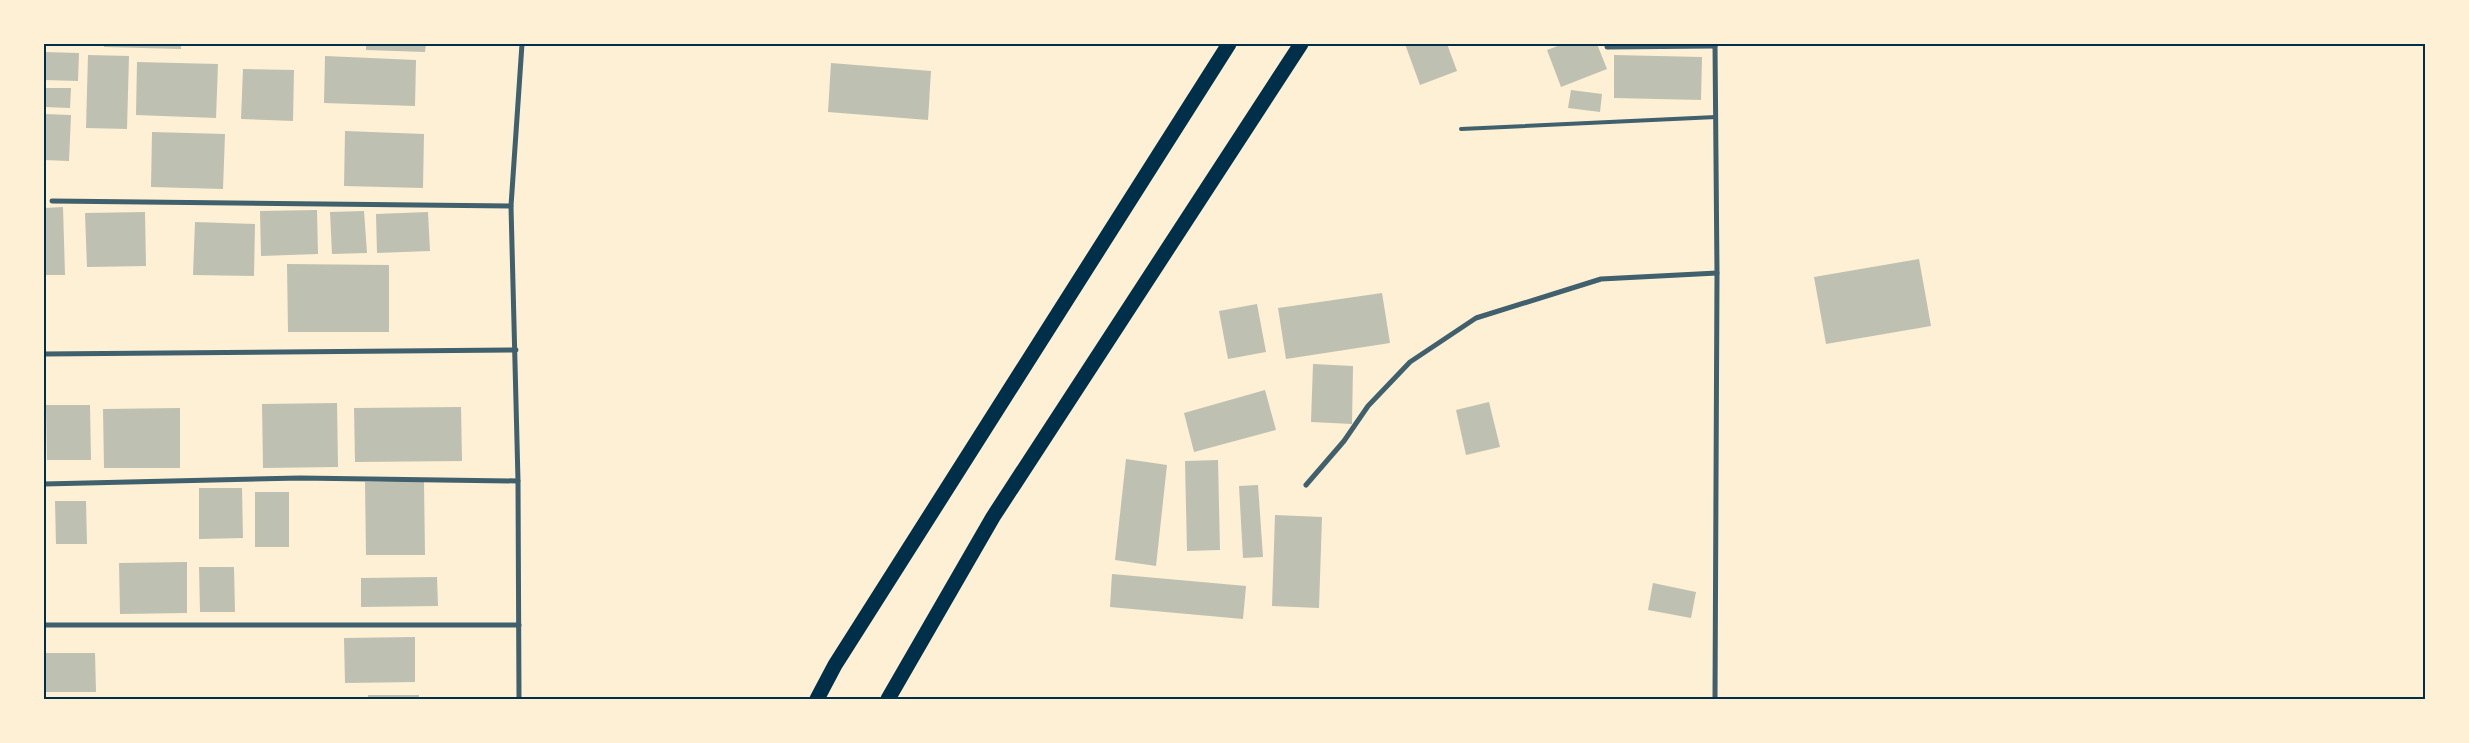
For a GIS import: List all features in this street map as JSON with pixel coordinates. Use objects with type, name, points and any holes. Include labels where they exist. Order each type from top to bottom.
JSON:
[{"type":"highway","points":[[817,699],[840,657],[1229,44]]},
{"type":"highway","points":[[888,699],[993,517],[1301,44]]},
{"type":"street","points":[[519,699],[516,350],[511,206],[522,44]]},
{"type":"street","points":[[1607,47],[1715,45],[1717,273],[1715,699]]},
{"type":"street","points":[[52,202],[511,206]]},
{"type":"street","points":[[1306,485],[1344,441],[1368,406],[1410,362],[1476,318],[1601,279],[1717,273]]},
{"type":"street","points":[[44,354],[516,350]]},
{"type":"street","points":[[44,484],[300,478],[518,481]]},
{"type":"street","points":[[44,625],[519,625]]},
{"type":"lane","points":[[1461,129],[1716,117]]},
{"type":"building","points":[[104,44],[181,44],[181,49],[104,47]]},
{"type":"building","points":[[366,44],[426,44],[425,52],[366,50]]},
{"type":"building","points":[[1405,44],[1447,44],[1457,71],[1420,85]]},
{"type":"building","points":[[1563,44],[1597,44],[1607,69],[1561,87],[1547,50]]},
{"type":"building","points":[[44,52],[79,53],[78,81],[44,80]]},
{"type":"building","points":[[88,55],[129,56],[127,129],[86,128]]},
{"type":"building","points":[[1614,55],[1702,57],[1701,100],[1614,98]]},
{"type":"building","points":[[325,56],[416,60],[415,106],[324,103]]},
{"type":"building","points":[[137,62],[218,64],[216,118],[136,115]]},
{"type":"building","points":[[831,63],[931,71],[928,120],[828,112]]},
{"type":"building","points":[[243,69],[294,70],[293,121],[241,119]]},
{"type":"building","points":[[44,88],[71,88],[70,108],[44,107]]},
{"type":"building","points":[[1571,90],[1602,94],[1600,112],[1568,108]]},
{"type":"building","points":[[44,114],[71,115],[69,161],[44,160]]},
{"type":"building","points":[[345,131],[424,134],[423,188],[344,186]]},
{"type":"building","points":[[152,132],[225,134],[223,189],[151,187]]},
{"type":"building","points":[[63,207],[65,275],[44,275],[44,208]]},
{"type":"building","points":[[317,210],[318,254],[261,256],[260,211]]},
{"type":"building","points":[[364,211],[367,253],[332,254],[330,212]]},
{"type":"building","points":[[145,212],[146,266],[87,267],[85,213]]},
{"type":"building","points":[[428,212],[430,251],[377,253],[376,214]]},
{"type":"building","points":[[195,222],[255,224],[254,276],[193,275]]},
{"type":"building","points":[[1919,259],[1931,326],[1826,344],[1814,277]]},
{"type":"building","points":[[287,264],[389,265],[389,332],[288,332]]},
{"type":"building","points":[[1382,293],[1390,343],[1286,359],[1278,308]]},
{"type":"building","points":[[1257,304],[1266,352],[1228,359],[1219,311]]},
{"type":"building","points":[[1313,364],[1353,366],[1352,424],[1311,422]]},
{"type":"building","points":[[1265,390],[1276,430],[1194,452],[1184,413]]},
{"type":"building","points":[[1489,402],[1500,447],[1466,455],[1456,410]]},
{"type":"building","points":[[337,403],[338,467],[263,468],[262,404]]},
{"type":"building","points":[[46,405],[90,405],[91,460],[47,460]]},
{"type":"building","points":[[461,407],[462,461],[355,462],[354,408]]},
{"type":"building","points":[[180,408],[180,468],[104,468],[103,409]]},
{"type":"building","points":[[1126,459],[1167,465],[1156,566],[1115,560]]},
{"type":"building","points":[[1218,460],[1220,550],[1187,551],[1185,461]]},
{"type":"building","points":[[365,482],[424,482],[425,555],[366,555]]},
{"type":"building","points":[[1258,485],[1263,557],[1243,558],[1239,486]]},
{"type":"building","points":[[199,488],[242,488],[243,538],[199,539]]},
{"type":"building","points":[[255,492],[289,492],[289,547],[255,547]]},
{"type":"building","points":[[55,501],[86,501],[87,544],[56,544]]},
{"type":"building","points":[[1275,515],[1322,517],[1319,608],[1272,606]]},
{"type":"building","points":[[187,562],[187,613],[120,614],[119,563]]},
{"type":"building","points":[[199,567],[234,567],[235,612],[200,612]]},
{"type":"building","points":[[1112,574],[1246,586],[1243,619],[1110,607]]},
{"type":"building","points":[[437,577],[438,606],[361,607],[361,578]]},
{"type":"building","points":[[1653,583],[1696,592],[1691,618],[1648,610]]},
{"type":"building","points":[[415,637],[415,682],[345,683],[344,638]]},
{"type":"building","points":[[44,653],[95,653],[96,692],[44,692]]},
{"type":"building","points":[[368,695],[419,695],[419,699],[368,699]]}]
